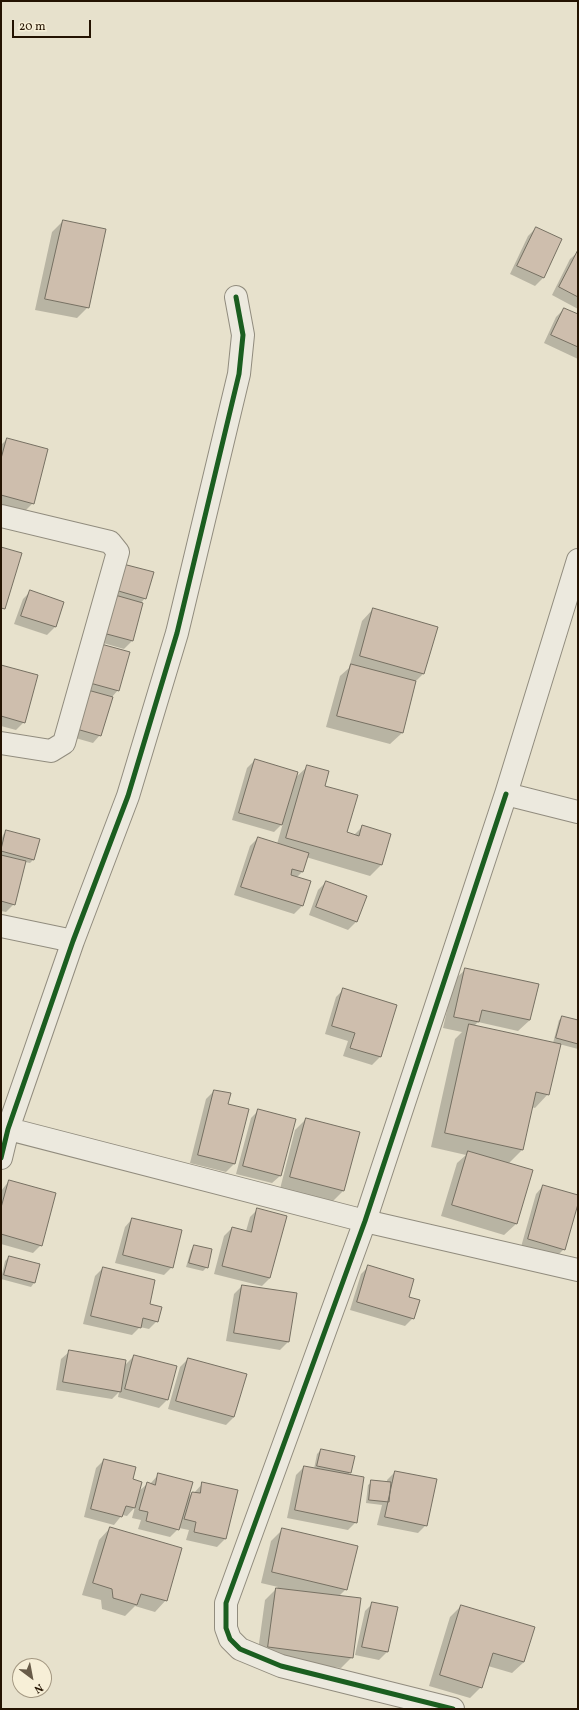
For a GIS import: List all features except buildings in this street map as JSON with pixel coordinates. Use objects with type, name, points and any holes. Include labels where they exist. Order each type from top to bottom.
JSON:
[{"type":"street","points":[[1,1158],[5,1128],[73,941],[128,796],[177,634],[239,374],[243,335],[236,297]]},
{"type":"street","points":[[1,516],[110,542],[118,552],[64,743],[51,751],[1,743]]},
{"type":"street","points":[[453,1709],[281,1666],[240,1649],[230,1639],[226,1628],[226,1603],[364,1221],[506,794],[578,560]]},
{"type":"street","points":[[506,794],[578,812]]},
{"type":"street","points":[[1,926],[73,941]]},
{"type":"street","points":[[5,1128],[364,1221],[578,1270]]},
{"type":"cycle path","points":[[1,1158],[8,1129],[73,941],[128,796],[177,633],[239,374],[243,335],[236,297]]},
{"type":"cycle path","points":[[453,1709],[281,1666],[240,1649],[230,1639],[226,1628],[226,1603],[365,1221],[506,794]]}]
